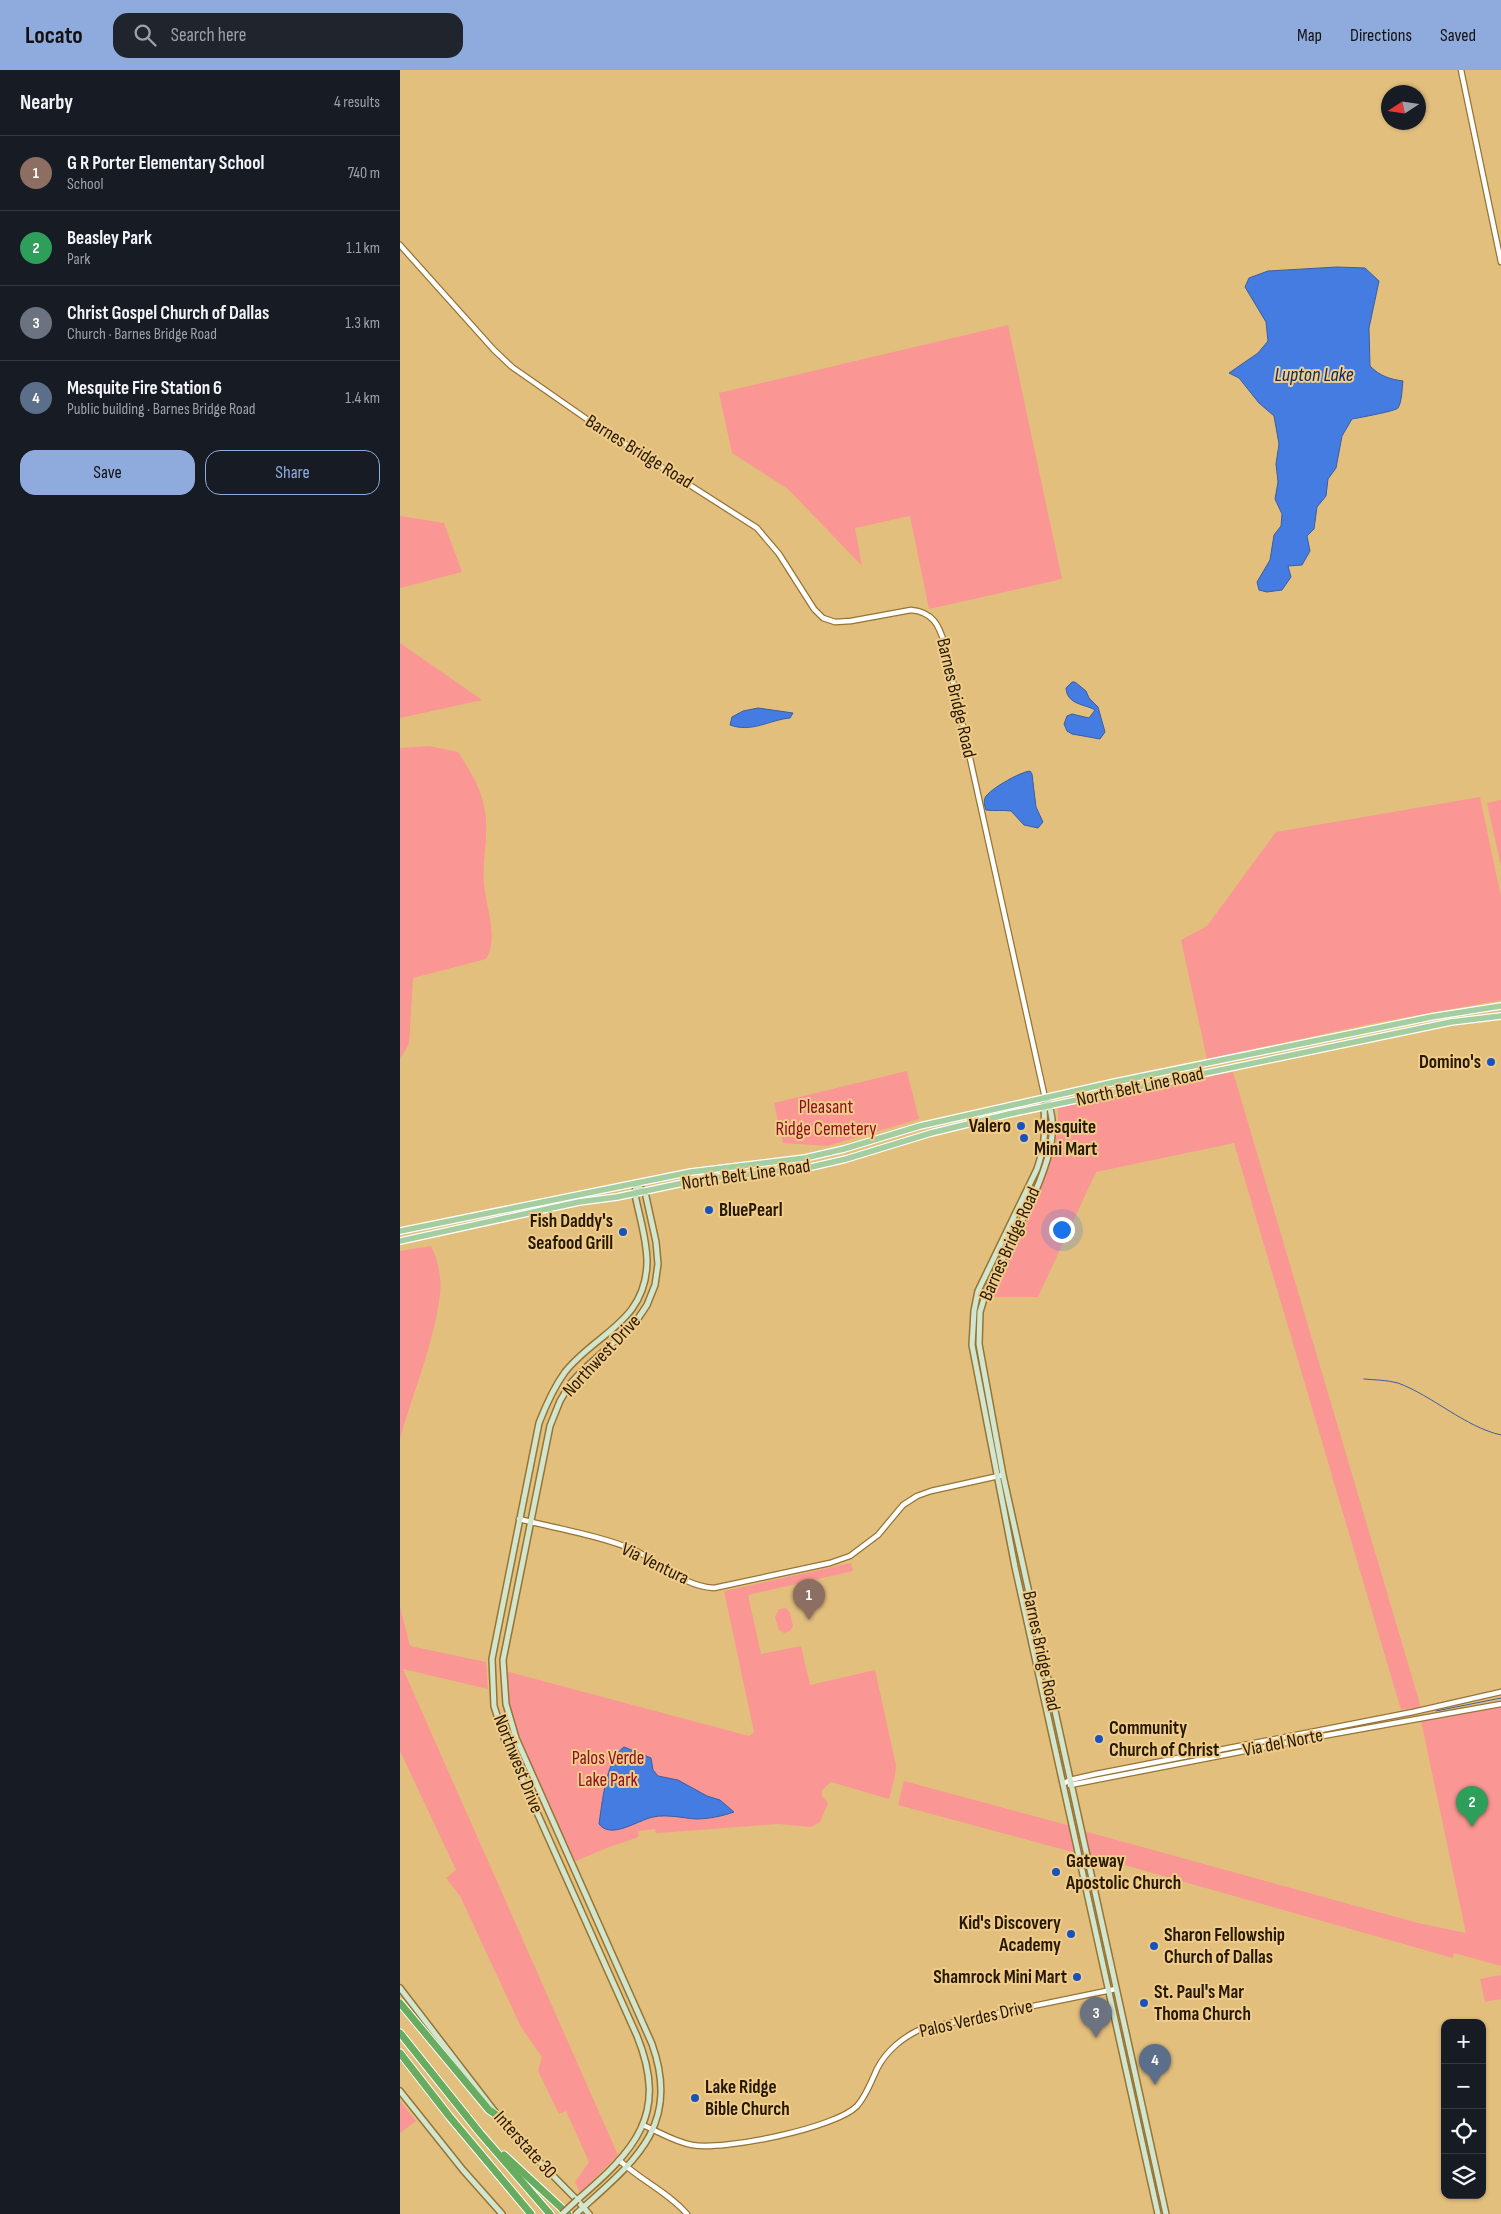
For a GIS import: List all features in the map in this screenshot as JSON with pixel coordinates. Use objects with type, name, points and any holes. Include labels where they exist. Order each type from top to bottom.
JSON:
[{"type":"highway","points":[[400,2003],[489,2110],[498,2116]]},
{"type":"highway","points":[[400,2033],[480,2133],[550,2214]]},
{"type":"highway","points":[[400,2053],[449,2116],[530,2213]]},
{"type":"highway","points":[[480,2133],[568,2214]]},
{"type":"main road","name":"North Belt Line Road","points":[[400,1231],[720,1167],[805,1158],[943,1120],[1277,1049],[1501,1006]]},
{"type":"main road","name":"North Belt Line Road","points":[[400,1242],[586,1201],[635,1194],[702,1179],[807,1168],[946,1129],[1047,1106],[1433,1026],[1501,1016]]},
{"type":"main road","points":[[1431,1018],[1433,1026]]},
{"type":"main road","points":[[1277,1049],[1280,1058]]},
{"type":"main road","name":"Barnes Bridge Road","points":[[1045,1098],[1052,1130],[1047,1160],[991,1282],[980,1312],[979,1344],[1003,1475],[1166,2214]]},
{"type":"main road","name":"Barnes Bridge Road","points":[[1047,1106],[1043,1152],[977,1296],[972,1345],[996,1476],[1158,2214]]},
{"type":"main road","points":[[943,1120],[946,1129]]},
{"type":"main road","points":[[805,1158],[807,1168]]},
{"type":"main road","points":[[636,1184],[645,1192]]},
{"type":"main road","name":"Northwest Drive","points":[[562,2214],[631,2147],[643,2125],[648,2108],[650,2089],[648,2067],[642,2048],[508,1747],[494,1706],[492,1659],[539,1423],[550,1398],[566,1372],[574,1362],[623,1320],[632,1308],[644,1283],[646,1250],[635,1194],[636,1184]]},
{"type":"main road","name":"Northwest Drive","points":[[576,2214],[627,2168],[642,2151],[653,2129],[660,2097],[656,2055],[516,1738],[506,1704],[503,1660],[550,1426],[560,1401],[570,1384],[636,1323],[653,1290],[658,1264],[657,1248],[645,1192]]},
{"type":"main road","points":[[585,1193],[586,1201]]},
{"type":"main road","points":[[462,1219],[464,1228]]},
{"type":"main road","points":[[1004,1237],[1010,1240]]},
{"type":"main road","points":[[984,1279],[991,1282]]},
{"type":"main road","points":[[1093,1918],[1100,1917]]},
{"type":"main road","name":"Interstate 30","points":[[400,1988],[498,2116],[529,2153],[577,2200],[588,2214]]},
{"type":"main road","points":[[400,2091],[463,2170],[502,2214]]},
{"type":"street","points":[[1461,70],[1501,262]]},
{"type":"street","name":"Barnes Bridge Road","points":[[400,245],[494,350],[512,367],[591,422],[757,528],[779,554],[811,605],[824,618],[835,622],[851,621],[911,610],[921,611],[935,621],[945,645],[1045,1098]]},
{"type":"street","name":"Via Ventura","points":[[519,1519],[635,1550],[674,1575],[696,1585],[714,1588],[830,1563],[850,1556],[878,1535],[903,1505],[917,1496],[931,1491],[1003,1475]]},
{"type":"street","name":"Via del Norte","points":[[1070,1783],[1501,1692]]},
{"type":"street","name":"Via del Norte","points":[[1064,1784],[1317,1736],[1501,1704]]},
{"type":"street","name":"Palos Verdes Drive","points":[[643,2125],[683,2143],[710,2147],[726,2146],[827,2124],[856,2108],[887,2054],[907,2037],[921,2029],[1116,1989]]},
{"type":"street","points":[[619,2160],[627,2168],[668,2196],[687,2214]]},
{"type":"green space","points":[[1008,325],[1062,579],[929,609],[910,516],[855,528],[862,566],[788,489],[732,453],[719,393]]},
{"type":"green space","points":[[400,516],[444,523],[462,572],[400,588]]},
{"type":"green space","points":[[400,643],[482,700],[400,718]]},
{"type":"green space","points":[[429,746],[458,752],[475,780],[481,795],[486,820],[484,884],[492,932],[490,951],[486,959],[413,978],[409,1044],[400,1059],[400,748]]},
{"type":"green space","points":[[1480,797],[1501,897],[1501,1000],[1374,1023],[1207,1059],[1181,940],[1207,926],[1276,832]]},
{"type":"green space","points":[[1501,800],[1501,866],[1487,803]]},
{"type":"green space","name":"Pleasant Ridge Cemetery","points":[[907,1071],[919,1119],[827,1146],[783,1143],[774,1103]]},
{"type":"green space","points":[[1233,1072],[1420,1707],[1401,1710],[1234,1143],[1096,1172],[1038,1297],[988,1297],[1051,1156],[1058,1131],[1058,1107]]},
{"type":"green space","points":[[431,1246],[436,1257],[440,1276],[437,1313],[428,1349],[400,1439],[400,1251]]},
{"type":"green space","name":"Palos Verde Lake Park","points":[[851,1563],[853,1571],[748,1595],[761,1654],[801,1646],[810,1685],[875,1670],[896,1765],[889,1799],[831,1782],[822,1790],[822,1796],[828,1803],[820,1822],[811,1827],[778,1824],[656,1833],[655,1829],[638,1831],[639,1836],[636,1838],[576,1861],[572,1859],[510,1714],[505,1671],[749,1736],[754,1732],[724,1591]]},
{"type":"green space","points":[[400,1607],[410,1646],[486,1662],[488,1689],[403,1669],[618,2155],[580,2193],[575,2182],[589,2162],[566,2111],[559,2114],[538,2071],[542,2057],[521,2027],[460,1896],[446,1878],[456,1870],[400,1751]]},
{"type":"green space","points":[[786,1608],[790,1613],[793,1626],[790,1631],[784,1633],[779,1630],[775,1617],[779,1609]]},
{"type":"green space","points":[[1501,1707],[1501,1966],[1454,1953],[1453,1958],[1089,1855],[1084,1831],[1418,1923],[1466,1933],[1421,1721]]},
{"type":"green space","points":[[904,1781],[1071,1826],[1076,1853],[898,1805]]},
{"type":"green space","points":[[1501,1975],[1501,1999],[1485,2002],[1480,1979]]},
{"type":"green space","points":[[400,2101],[416,2121],[400,2133]]},
{"type":"water","name":"Lupton Lake","points":[[1337,267],[1365,268],[1379,281],[1369,328],[1370,366],[1385,376],[1403,381],[1400,402],[1396,409],[1352,419],[1342,436],[1336,468],[1328,479],[1326,496],[1317,507],[1314,529],[1307,536],[1310,551],[1302,565],[1288,566],[1291,577],[1282,590],[1267,592],[1259,590],[1257,582],[1270,560],[1274,535],[1281,526],[1282,514],[1275,499],[1278,482],[1276,464],[1279,444],[1274,416],[1259,403],[1239,378],[1229,373],[1258,353],[1268,341],[1266,322],[1245,287],[1249,278],[1268,271]]},
{"type":"water","points":[[1072,682],[1075,682],[1086,691],[1089,698],[1098,707],[1105,732],[1100,739],[1072,734],[1067,731],[1064,724],[1067,716],[1072,714],[1089,718],[1095,710],[1070,698],[1066,688]]},
{"type":"water","points":[[758,708],[793,713],[790,718],[753,727],[746,728],[730,725],[732,717],[743,711]]},
{"type":"water","points":[[1030,771],[1036,807],[1043,822],[1038,828],[1024,825],[1011,811],[986,810],[984,800],[990,792],[1014,777]]},
{"type":"water","points":[[624,1747],[651,1758],[653,1770],[658,1776],[678,1780],[707,1796],[720,1800],[734,1812],[701,1819],[658,1816],[617,1830],[604,1828],[599,1824],[603,1794],[613,1761]]},
{"type":"waterway","points":[[1364,1379],[1398,1383],[1424,1395],[1475,1425],[1501,1435]]},
{"type":"waterway","points":[[1436,1711],[1501,1698]]},
{"type":"place","name":"Domino's","points":[[1491,1062]]},
{"type":"place","name":"Valero","points":[[1021,1126]]},
{"type":"place","name":"Mesquite Mini Mart","points":[[1024,1138]]},
{"type":"place","name":"BluePearl","points":[[709,1210]]},
{"type":"place","name":"Fish Daddy's Seafood Grill","points":[[623,1232]]},
{"type":"place","name":"G R Porter Elementary School","points":[[809,1620]]},
{"type":"place","name":"Community Church of Christ","points":[[1099,1739]]},
{"type":"place","name":"Beasley Park","points":[[1472,1827]]},
{"type":"place","name":"Gateway Apostolic Church","points":[[1056,1872]]},
{"type":"place","name":"Kid's Discovery Academy","points":[[1071,1934]]},
{"type":"place","name":"Sharon Fellowship Church of Dallas","points":[[1154,1946]]},
{"type":"place","name":"Shamrock Mini Mart","points":[[1077,1977]]},
{"type":"place","name":"St. Paul's Mar Thoma Church","points":[[1144,2003]]},
{"type":"place","name":"Christ Gospel Church of Dallas","points":[[1096,2038]]},
{"type":"place","name":"Mesquite Fire Station 6","points":[[1155,2085]]},
{"type":"place","name":"Lake Ridge Bible Church","points":[[695,2098]]}]
